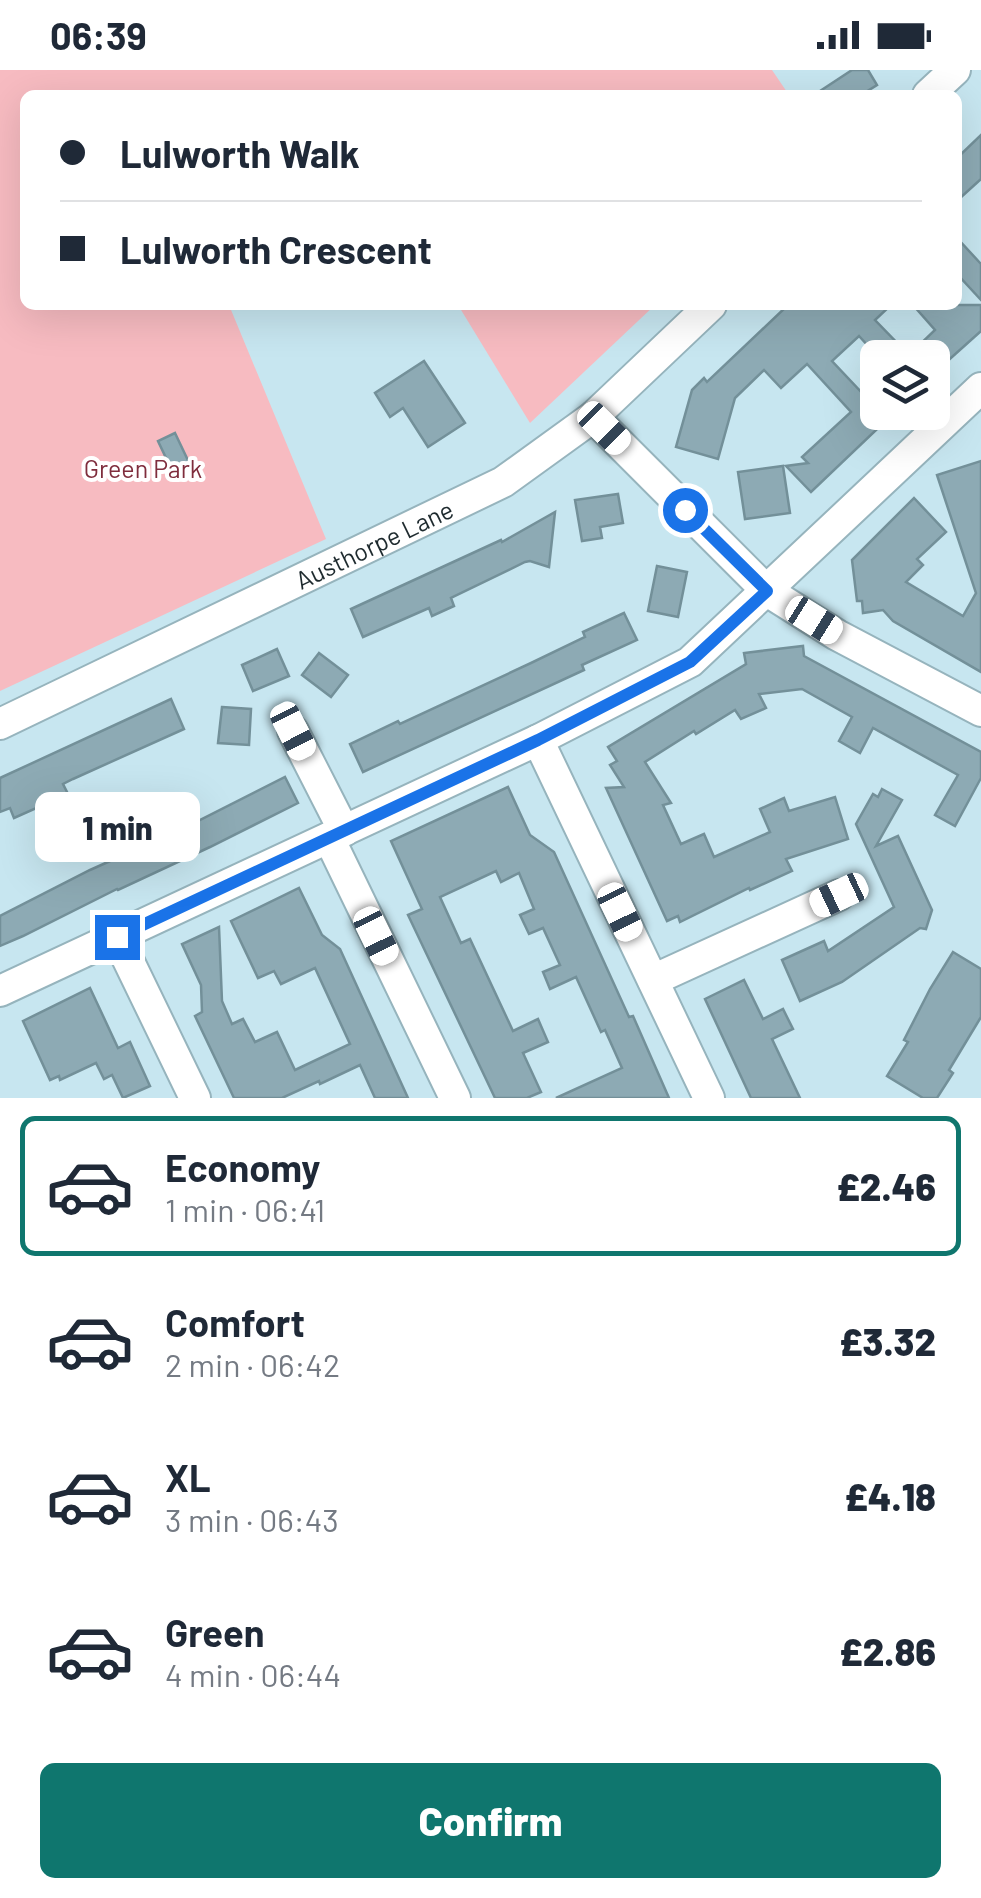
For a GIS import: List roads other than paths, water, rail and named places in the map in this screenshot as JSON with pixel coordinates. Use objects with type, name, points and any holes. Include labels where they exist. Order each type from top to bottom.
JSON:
[{"type":"street","points":[[925,86],[955,70]]},
{"type":"street","name":"Austhorpe Lane","points":[[0,724],[503,482],[592,417],[707,310]]},
{"type":"street","points":[[0,991],[538,740],[690,662],[980,392]]},
{"type":"street","points":[[592,417],[767,591],[837,635],[981,711]]},
{"type":"street","points":[[293,731],[455,1098]]},
{"type":"street","points":[[538,740],[708,1098]]},
{"type":"street","points":[[653,980],[839,895]]},
{"type":"street","points":[[117,937],[195,1098]]},
{"type":"park label","name":"Green Park","points":[[143,468]]}]
